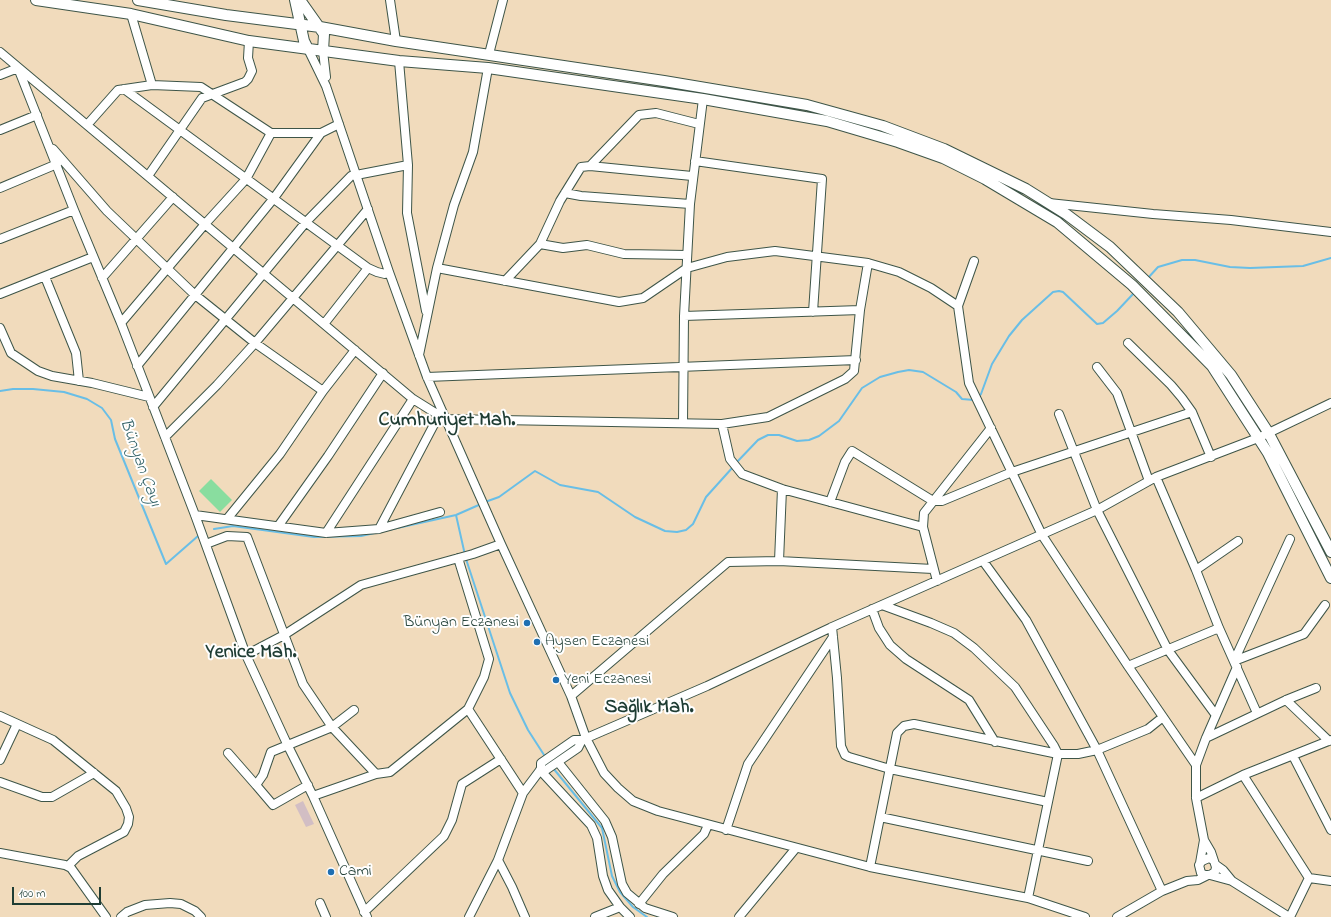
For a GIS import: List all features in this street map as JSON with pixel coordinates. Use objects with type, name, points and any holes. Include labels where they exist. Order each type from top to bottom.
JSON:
[{"type":"main road","points":[[36,0],[131,14],[249,41],[399,61],[488,68],[703,99],[827,121],[898,142],[942,158],[985,179],[1057,222],[1132,286],[1212,366],[1268,453],[1331,578]]},
{"type":"main road","points":[[138,0],[226,15],[320,27],[396,41],[489,54],[807,104],[883,126],[944,149],[1026,189],[1048,203],[1110,247],[1178,312],[1231,375],[1268,432],[1331,552]]},
{"type":"main road","points":[[296,0],[304,41],[308,49]]},
{"type":"main road","points":[[300,0],[320,27],[325,38],[323,51]]},
{"type":"street","points":[[390,0],[396,41]]},
{"type":"street","points":[[489,54],[503,0]]},
{"type":"street","points":[[131,14],[152,85]]},
{"type":"street","points":[[148,176],[202,98],[245,82],[248,79],[252,71],[248,58],[249,41]]},
{"type":"street","points":[[308,49],[326,86],[340,124],[389,272],[442,417],[571,696],[584,739],[604,773],[633,801],[658,812],[870,868],[1028,898],[1085,917]]},
{"type":"street","points":[[323,51],[326,86]]},
{"type":"street","points":[[0,52],[413,399],[442,417],[722,424],[768,417],[845,379],[854,371],[860,310],[868,263]]},
{"type":"street","points":[[399,61],[408,165],[407,213],[427,314]]},
{"type":"street","points":[[0,74],[18,68]]},
{"type":"street","points":[[18,68],[50,145],[74,210],[121,323],[200,527],[246,655],[288,746],[308,785],[365,914],[444,836],[452,820],[462,784],[501,759]]},
{"type":"street","points":[[419,356],[437,268],[454,204],[473,152],[488,68]]},
{"type":"street","points":[[87,125],[118,90],[152,85],[201,87],[271,133],[321,132],[340,124]]},
{"type":"street","points":[[124,89],[368,268],[377,272],[389,272]]},
{"type":"street","points":[[683,423],[684,316],[690,204],[692,176],[703,99]]},
{"type":"street","points":[[590,166],[639,115],[656,113],[700,124]]},
{"type":"street","points":[[0,130],[37,116]]},
{"type":"street","points":[[137,366],[194,294],[234,248],[274,198],[321,132]]},
{"type":"street","points":[[121,323],[205,224],[246,179],[271,133]]},
{"type":"street","points":[[50,145],[107,210],[194,294],[255,343],[322,391]]},
{"type":"street","points":[[695,161],[822,179],[813,312]]},
{"type":"street","points":[[0,188],[57,164]]},
{"type":"street","points":[[153,407],[306,222],[351,176],[408,165]]},
{"type":"street","points":[[505,281],[540,244],[565,193],[581,167],[590,166],[692,176]]},
{"type":"street","points":[[565,193],[581,196],[690,204]]},
{"type":"street","points":[[102,278],[173,196]]},
{"type":"street","points":[[1048,203],[1153,214],[1232,220],[1331,232]]},
{"type":"street","points":[[164,437],[217,385],[255,343],[368,208]]},
{"type":"street","points":[[0,239],[74,210]]},
{"type":"street","points":[[540,244],[562,248],[587,246],[624,254],[687,255]]},
{"type":"street","points":[[437,268],[619,302],[643,298],[687,268],[727,257],[775,251],[816,255],[868,263],[900,272],[931,288],[958,306]]},
{"type":"street","points":[[0,294],[93,257]]},
{"type":"street","points":[[974,261],[958,306],[969,383],[1042,535],[1128,666],[1196,765]]},
{"type":"street","points":[[324,324],[368,268]]},
{"type":"street","points":[[45,277],[76,353],[79,381]]},
{"type":"street","points":[[684,316],[860,310]]},
{"type":"street","points":[[0,328],[11,353],[29,366],[52,376],[149,397]]},
{"type":"street","points":[[1128,343],[1171,384],[1192,412],[1211,457]]},
{"type":"street","points":[[227,519],[280,454],[322,391],[355,350]]},
{"type":"street","points":[[427,377],[856,360]]},
{"type":"street","points":[[1096,367],[1117,393],[1131,432],[1196,570],[1218,628],[1258,713]]},
{"type":"street","points":[[279,525],[328,456],[383,373]]},
{"type":"street","points":[[326,533],[413,399]]},
{"type":"street","points":[[469,917],[498,860],[523,793],[551,756],[574,740],[584,739],[707,686],[832,627],[1097,510],[1153,479],[1258,438],[1331,403]]},
{"type":"street","points":[[830,502],[845,462],[852,451],[933,501],[942,501],[1012,472],[1192,412]]},
{"type":"street","points":[[1059,414],[1072,452],[1097,510],[1168,650],[1215,714]]},
{"type":"street","points":[[379,529],[442,417]]},
{"type":"street","points":[[722,424],[730,459],[742,474],[782,490],[923,527]]},
{"type":"street","points":[[936,581],[923,527],[924,513],[991,428]]},
{"type":"street","points":[[779,561],[782,490]]},
{"type":"street","points":[[195,514],[326,533],[379,529],[440,512]]},
{"type":"street","points":[[206,543],[227,536],[247,537],[303,684],[332,727],[376,774]]},
{"type":"street","points":[[1117,917],[1162,891],[1187,881],[1198,880],[1216,870],[1215,863],[1204,840],[1196,798],[1196,765],[1235,664],[1290,539]]},
{"type":"street","points":[[1196,570],[1238,541]]},
{"type":"street","points":[[246,655],[284,635],[361,586],[473,554],[501,544]]},
{"type":"street","points":[[313,796],[376,774],[390,772],[468,709],[484,677],[489,659],[459,558]]},
{"type":"street","points":[[571,696],[728,562],[779,561],[934,568]]},
{"type":"street","points":[[983,561],[1026,620],[1097,750],[1162,891]]},
{"type":"street","points":[[882,605],[954,633],[974,648],[1014,687],[1058,754],[1028,898]]},
{"type":"street","points":[[1235,664],[1304,634],[1325,605]]},
{"type":"street","points":[[872,609],[879,628],[890,645],[906,659],[969,700],[995,742]]},
{"type":"street","points":[[832,627],[842,751],[849,757],[890,769],[1048,802]]},
{"type":"street","points":[[1128,666],[1218,628]]},
{"type":"street","points":[[726,830],[748,764],[833,637]]},
{"type":"street","points":[[1206,738],[1286,700],[1316,688]]},
{"type":"street","points":[[1196,798],[1243,775],[1330,741],[1286,700]]},
{"type":"street","points":[[468,709],[523,793]]},
{"type":"street","points":[[256,785],[263,775],[271,752],[332,727],[354,710]]},
{"type":"street","points":[[0,716],[53,740],[116,791],[121,798],[129,817],[128,824],[124,832],[78,856],[68,866]]},
{"type":"street","points":[[870,868],[897,733],[900,729],[909,724],[1058,754],[1078,754],[1097,750],[1148,729],[1163,717]]},
{"type":"street","points":[[0,760],[17,724]]},
{"type":"street","points":[[542,768],[557,763],[578,748],[584,739]]},
{"type":"street","points":[[228,753],[273,805],[308,785]]},
{"type":"street","points":[[1292,756],[1331,830]]},
{"type":"street","points":[[557,763],[605,821],[612,837],[622,884],[628,893],[638,904],[651,911],[673,917]]},
{"type":"street","points":[[542,768],[584,816],[593,830],[597,838],[605,883],[611,896],[630,917]]},
{"type":"street","points":[[0,782],[42,797],[52,797],[94,773]]},
{"type":"street","points":[[1243,775],[1309,878],[1331,881]]},
{"type":"street","points":[[880,817],[1088,861]]},
{"type":"street","points":[[638,904],[663,874],[704,834],[708,825]]},
{"type":"street","points":[[1204,840],[1200,865],[1203,874],[1232,881],[1290,917],[1309,878]]},
{"type":"street","points":[[740,917],[796,848]]},
{"type":"street","points":[[0,853],[68,866],[74,872],[106,917]]},
{"type":"street","points":[[1187,881],[1206,858],[1223,870],[1232,881]]},
{"type":"street","points":[[498,860],[525,917]]},
{"type":"street","points":[[121,917],[127,912],[145,905],[170,903],[181,904],[195,911],[201,917]]},
{"type":"street","points":[[320,903],[326,917]]},
{"type":"street","points":[[594,917],[620,907]]},
{"type":"shaded area","points":[[303,801],[314,824],[306,827],[295,805]]},
{"type":"green space","points":[[211,479],[232,500],[220,512],[199,491]]},
{"type":"waterway","points":[[1148,278],[1158,267],[1182,260],[1195,260],[1230,267],[1250,268],[1303,266],[1331,258]]},
{"type":"waterway","points":[[978,397],[981,394],[992,364],[1009,336],[1022,320],[1053,292],[1063,292],[1097,324],[1103,323],[1134,293]]},
{"type":"waterway","points":[[736,463],[758,440],[768,435],[779,435],[797,441],[809,440],[819,436],[839,421],[862,388],[880,377],[898,372],[909,370],[923,372],[956,392],[962,399],[974,400]]},
{"type":"waterway","name":"Bünyan Çayı","points":[[0,391],[13,389],[33,389],[64,392],[87,399],[102,408],[111,420],[115,439],[166,564],[198,536]]},
{"type":"waterway","points":[[485,502],[499,497],[535,471],[560,485],[598,492],[635,517],[665,531],[677,532],[686,530],[693,524],[706,497],[733,467]]},
{"type":"waterway","name":"Bünyan Çayı","points":[[214,529],[233,526],[314,537],[361,536],[456,515],[481,504]]},
{"type":"waterway","points":[[456,515],[465,555]]},
{"type":"waterway","points":[[466,559],[510,693],[528,730],[546,758]]},
{"type":"waterway","points":[[553,768],[602,828],[612,876],[620,892],[633,907],[647,917]]},
{"type":"place","name":"Bünyan Eczanesi","points":[[527,623]]},
{"type":"place","name":"Aysen Eczanesi","points":[[537,642]]},
{"type":"place","name":"Yeni Eczanesi","points":[[556,680]]},
{"type":"place","name":"Cami","points":[[331,872]]},
{"type":"district","name":"Cumhuriyet Mah.","points":[[447,422]]},
{"type":"district","name":"Yenice Mah.","points":[[251,654]]},
{"type":"district","name":"Sağlık Mah.","points":[[649,709]]}]
